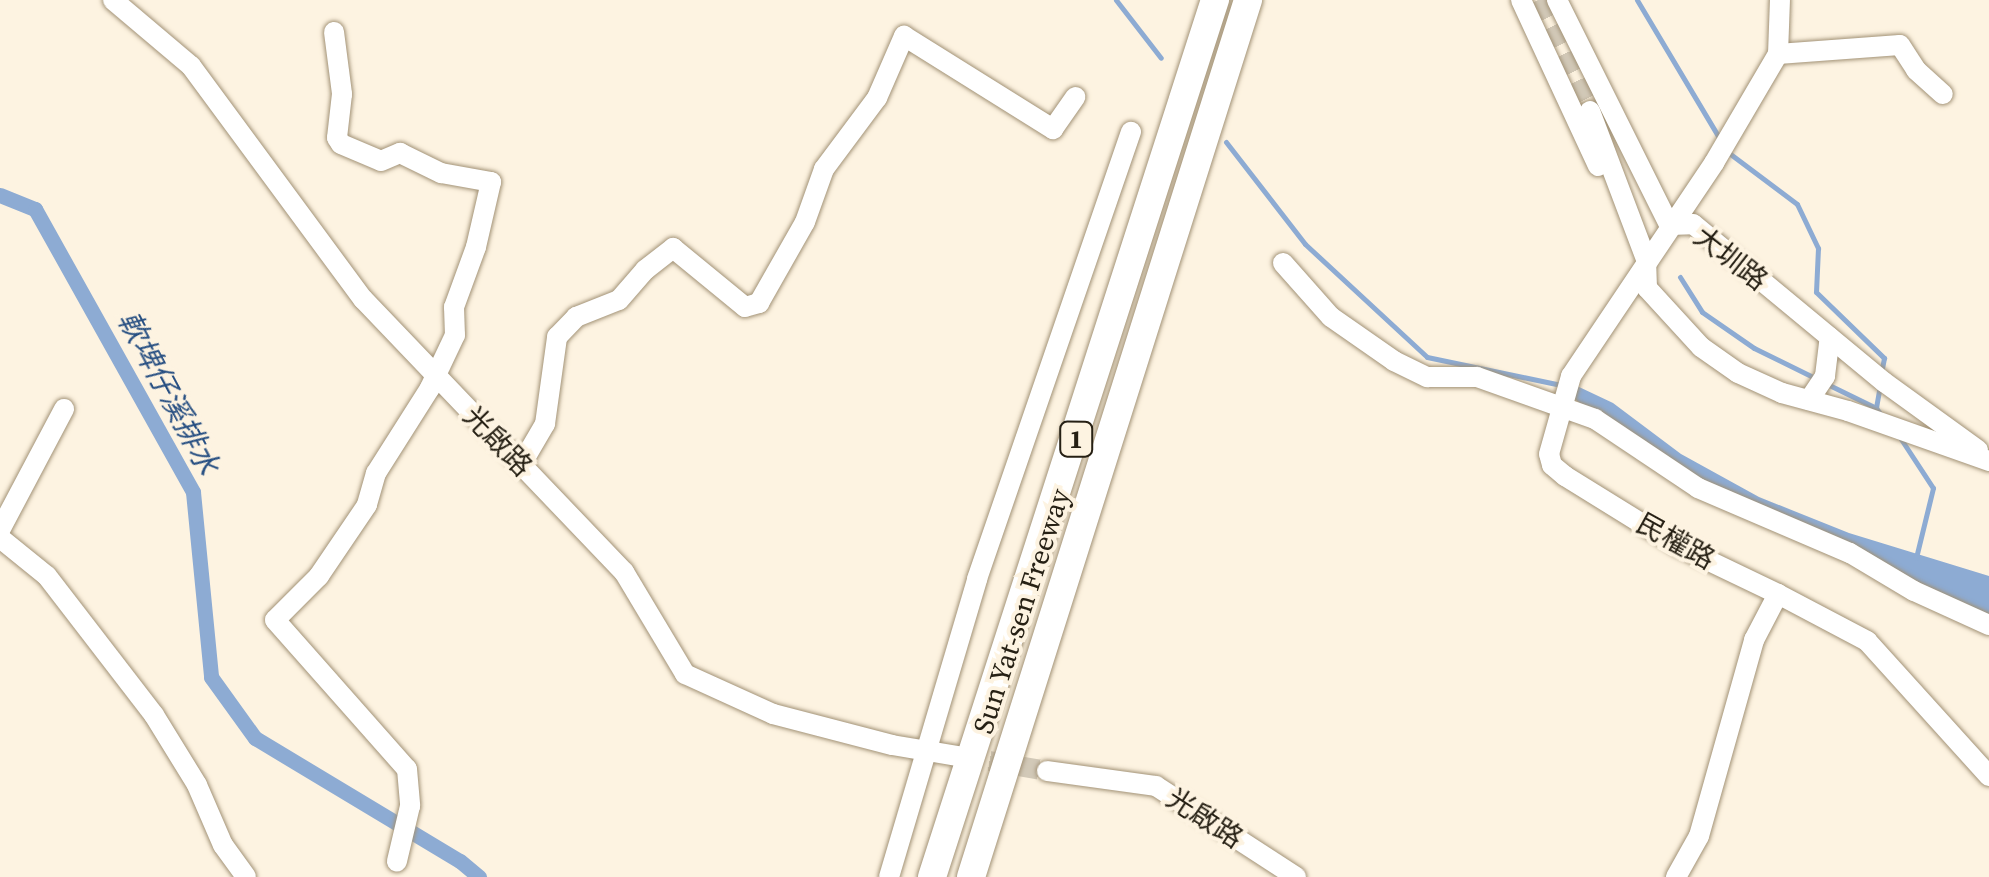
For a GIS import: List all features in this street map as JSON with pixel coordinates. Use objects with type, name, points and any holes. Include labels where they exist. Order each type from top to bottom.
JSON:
[{"type":"highway","name":"Sun Yat-sen Freeway","points":[[932,877],[1215,0]]},
{"type":"highway","name":"Sun Yat-sen Freeway","points":[[971,877],[1248,0]]},
{"type":"street","name":"光啟路","points":[[114,0],[191,66],[363,299],[624,572],[685,674],[773,714],[958,756]]},
{"type":"street","points":[[1521,0],[1646,259]]},
{"type":"street","name":"大圳路","points":[[1557,0],[1669,225],[1693,224],[1878,378],[1989,459]]},
{"type":"street","points":[[1780,0],[1778,54],[1900,45],[1916,70],[1944,94]]},
{"type":"street","points":[[334,32],[342,94],[337,138],[340,144],[381,161],[400,154],[441,173],[491,182],[476,247],[454,307],[455,335],[433,374],[430,388],[376,473],[367,505],[319,576],[275,620],[407,768],[410,806],[396,861]]},
{"type":"street","points":[[522,465],[545,424],[557,337],[576,317],[619,300],[645,270],[673,248],[745,307],[759,302],[805,222],[824,169],[877,98],[904,36],[1052,129],[1075,97]]},
{"type":"street","name":"民權路","points":[[1778,54],[1714,163],[1646,259],[1566,393],[1549,454],[1552,465],[1678,546],[1778,594]]},
{"type":"street","points":[[1669,225],[1590,111],[1646,259],[1647,288],[1701,347],[1738,373],[1817,389],[1891,427],[1989,459]]},
{"type":"street","points":[[888,877],[977,579],[1131,132]]},
{"type":"street","points":[[1283,264],[1331,317],[1394,362],[1427,377],[1477,377],[1566,393],[1595,419],[1698,488],[1850,554],[1914,591],[1989,625]]},
{"type":"street","points":[[1817,389],[1830,337]]},
{"type":"street","points":[[64,408],[0,534],[47,576],[154,716],[197,785],[223,846],[246,877]]},
{"type":"street","points":[[1676,877],[1699,836],[1754,640],[1778,594],[1868,641],[1989,776]]},
{"type":"street","name":"光啟路","points":[[1047,771],[1156,786],[1296,877]]},
{"type":"water","points":[[1577,386],[1613,403],[1681,454],[1759,497],[1849,533],[1989,576],[1989,616],[1702,490],[1571,396]]},
{"type":"waterway","points":[[1116,0],[1161,58]]},
{"type":"waterway","points":[[1637,0],[1720,139]]},
{"type":"waterway","points":[[1226,142],[1305,244],[1427,357],[1561,385]]},
{"type":"waterway","points":[[1729,153],[1797,204],[1818,248],[1816,292],[1884,358],[1881,374]]},
{"type":"waterway","name":"軟埤仔溪排水","points":[[0,195],[35,209],[193,492],[211,677],[255,738],[460,861],[479,877]]},
{"type":"waterway","points":[[1680,277],[1702,312],[1754,348],[1815,378]]},
{"type":"waterway","points":[[1825,383],[1876,408]]},
{"type":"waterway","points":[[1880,385],[1876,408],[1882,416]]},
{"type":"waterway","points":[[1899,436],[1933,488],[1916,558]]},
{"type":"tunnel","points":[[1538,0],[1590,111]]},
{"type":"tunnel","points":[[960,756],[1047,771]]}]
